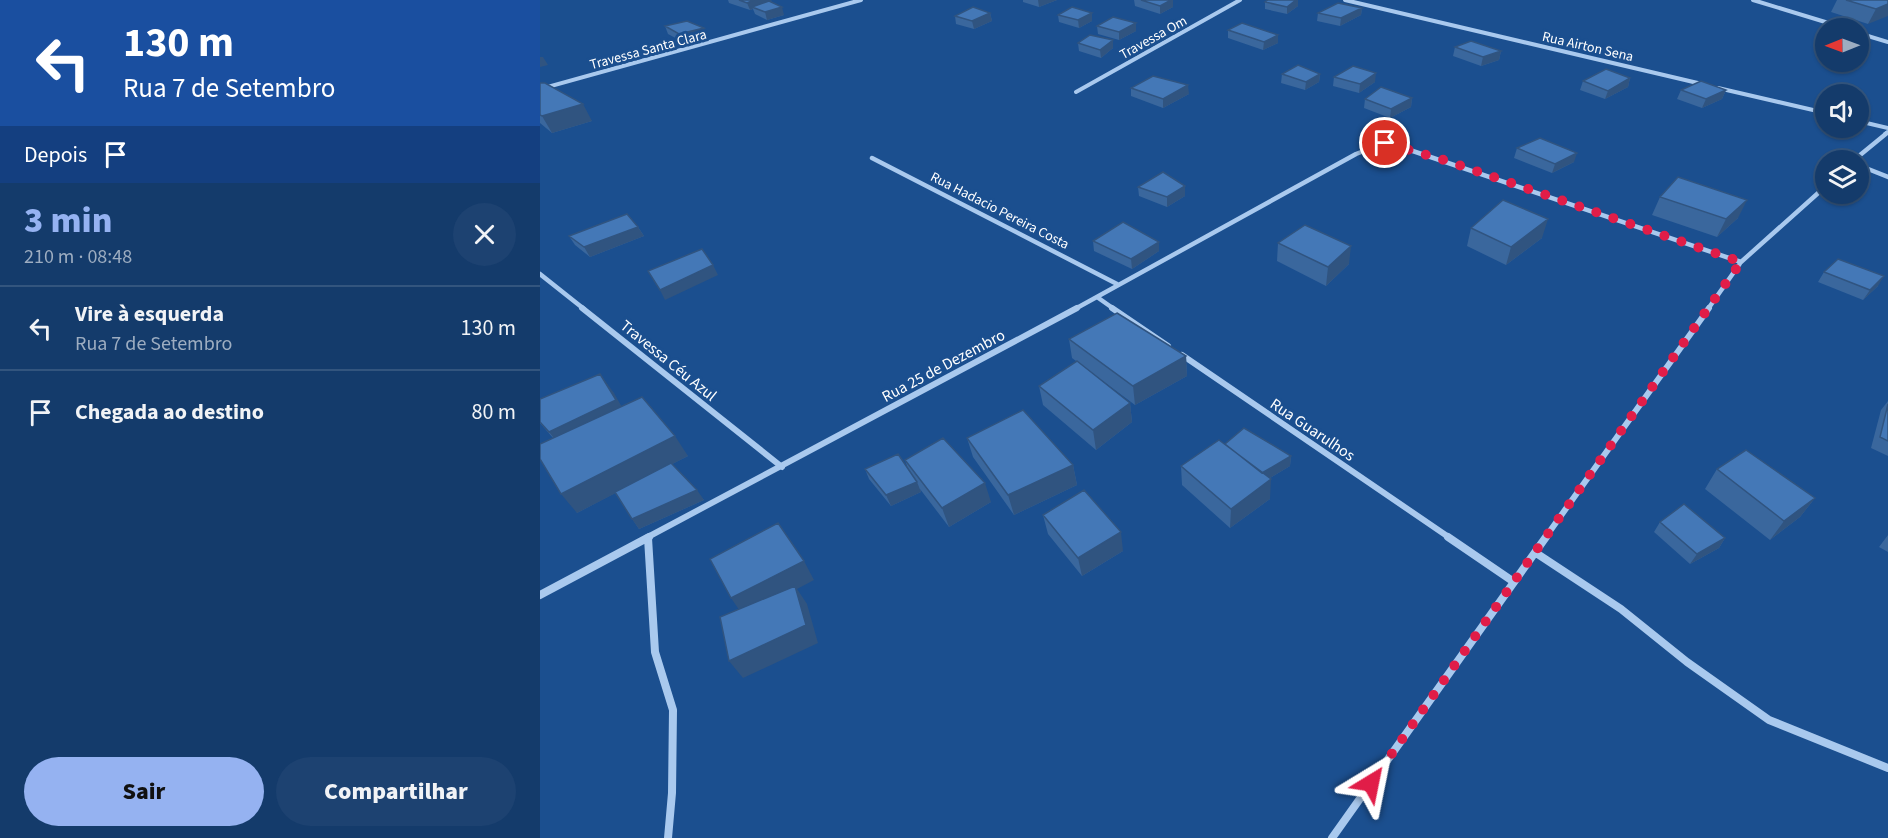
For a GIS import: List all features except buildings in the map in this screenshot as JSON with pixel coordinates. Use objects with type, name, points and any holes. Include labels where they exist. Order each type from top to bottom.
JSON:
[{"type":"street","name":"Travessa Santa Clara","points":[[540,89],[762,30],[861,0]]},
{"type":"street","name":"Travessa Om","points":[[1076,92],[1240,0]]},
{"type":"street","name":"Rua Airton Sena","points":[[1345,0],[1815,110]]},
{"type":"street","points":[[1753,0],[1815,19]]},
{"type":"street","points":[[1869,36],[1888,42]]},
{"type":"street","points":[[1869,124],[1888,130]]},
{"type":"street","points":[[1865,150],[1888,130]]},
{"type":"street","name":"Rua 25 de Dezembro","points":[[540,595],[782,468],[1356,154],[1382,144],[1398,146],[1741,262]]},
{"type":"street","name":"Rua Hadacio Pereira Costa","points":[[872,158],[1117,284]]},
{"type":"street","points":[[1869,169],[1888,177]]},
{"type":"street","points":[[1332,838],[1741,262],[1815,196]]},
{"type":"street","name":"Travessa Céu Azul","points":[[540,274],[782,468]]},
{"type":"street","name":"Rua Guarulhos","points":[[1097,297],[1514,582]]},
{"type":"street","points":[[648,538],[655,652],[673,710],[672,793],[668,838]]},
{"type":"street","points":[[1536,553],[1621,609],[1687,662],[1769,720],[1888,768]]},
{"type":"route","points":[[1371,783],[1741,262],[1444,160],[1385,143]]}]
